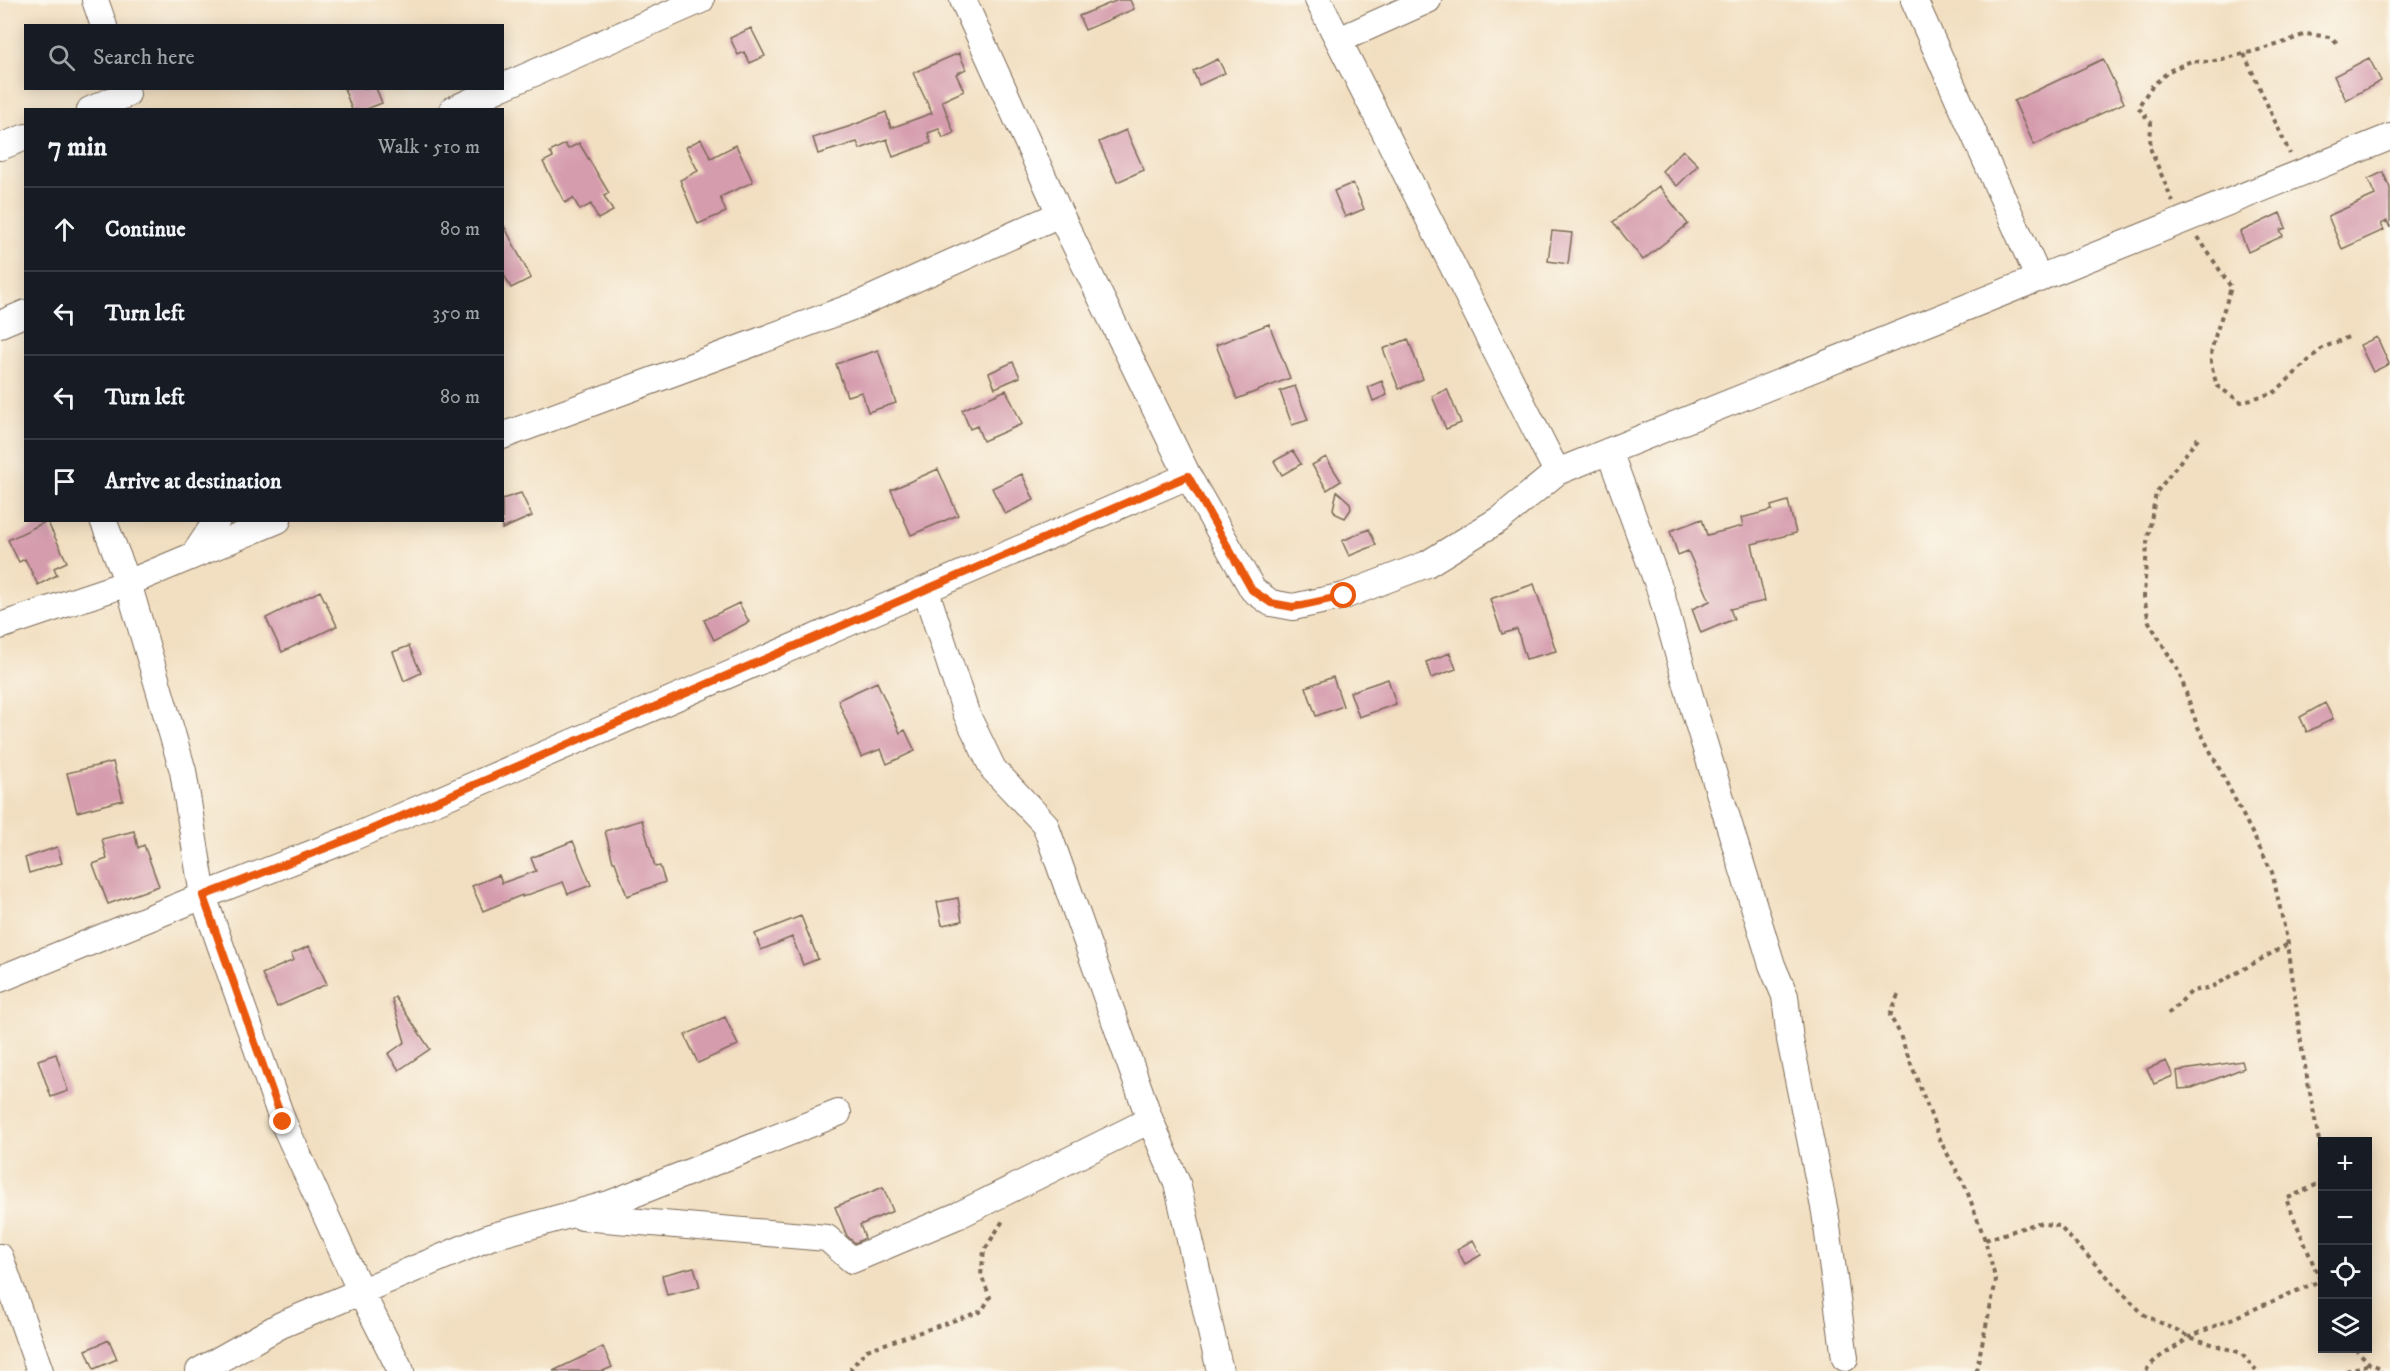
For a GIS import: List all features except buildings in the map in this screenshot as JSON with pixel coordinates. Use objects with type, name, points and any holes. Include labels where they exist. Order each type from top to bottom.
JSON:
[{"type":"street","points":[[95,0],[103,24]]},
{"type":"street","points":[[504,87],[701,0]]},
{"type":"street","points":[[963,0],[1060,214],[1188,476],[1252,590],[1271,603],[1293,607],[1344,596],[1427,564],[1500,519],[1557,472],[2390,137]]},
{"type":"street","points":[[1318,0],[1557,472]]},
{"type":"street","points":[[1339,40],[1428,0]]},
{"type":"street","points":[[1914,0],[2039,279]]},
{"type":"street","points":[[456,108],[497,90]]},
{"type":"street","points":[[96,108],[128,97]]},
{"type":"street","points":[[0,147],[24,138]]},
{"type":"street","points":[[504,435],[857,305],[1060,214]]},
{"type":"street","points":[[1609,452],[1660,590],[1697,721],[1772,965],[1785,996],[1790,1040],[1825,1212],[1845,1358]]},
{"type":"street","points":[[0,979],[349,839],[1188,476]]},
{"type":"street","points":[[104,522],[128,584],[183,771],[203,896],[283,1122],[360,1290],[401,1371]]},
{"type":"street","points":[[194,555],[216,522]]},
{"type":"street","points":[[0,626],[128,584],[273,522]]},
{"type":"street","points":[[926,591],[966,714],[993,769],[1045,825],[1150,1120],[1177,1183],[1220,1371]]},
{"type":"street","points":[[199,1371],[281,1325],[490,1237],[609,1204],[838,1113]]},
{"type":"street","points":[[566,1216],[827,1238],[852,1260],[959,1215],[1150,1120]]},
{"type":"street","points":[[0,1257],[40,1371]]},
{"type":"path","points":[[2340,45],[2330,37],[2306,34],[2280,45],[2210,62],[2191,61],[2169,71],[2152,86],[2138,106],[2151,123],[2150,148],[2183,230],[2200,238],[2230,287],[2225,309],[2213,340],[2211,360],[2217,386],[2241,402],[2275,392],[2322,348],[2351,336]]},
{"type":"path","points":[[2244,54],[2290,151],[2290,165],[2284,180]]},
{"type":"path","points":[[2198,438],[2156,493],[2147,543],[2144,597],[2149,622],[2179,672],[2197,725],[2272,872],[2288,944],[2302,1050],[2318,1137]]},
{"type":"path","points":[[2168,1014],[2192,992],[2212,987],[2288,944]]},
{"type":"path","points":[[1898,995],[1890,1016],[1898,1030],[1942,1144],[1966,1188],[1985,1240],[1996,1281],[1976,1371]]},
{"type":"path","points":[[2318,1184],[2286,1199],[2318,1273]]},
{"type":"path","points":[[852,1371],[851,1368],[867,1350],[982,1311],[990,1297],[981,1275],[984,1251],[1009,1210]]},
{"type":"path","points":[[1985,1240],[2038,1223],[2059,1226],[2143,1314],[2189,1337],[2241,1353],[2256,1371]]},
{"type":"path","points":[[2146,1371],[2152,1361],[2177,1348],[2189,1337],[2318,1281]]},
{"type":"path","points":[[2360,1353],[2370,1364],[2381,1368],[2381,1371]]},
{"type":"path","points":[[2346,1371],[2370,1364]]},
{"type":"route","points":[[283,1122],[203,896],[349,839],[1188,476],[1252,590],[1271,603],[1293,607],[1344,596]]}]
